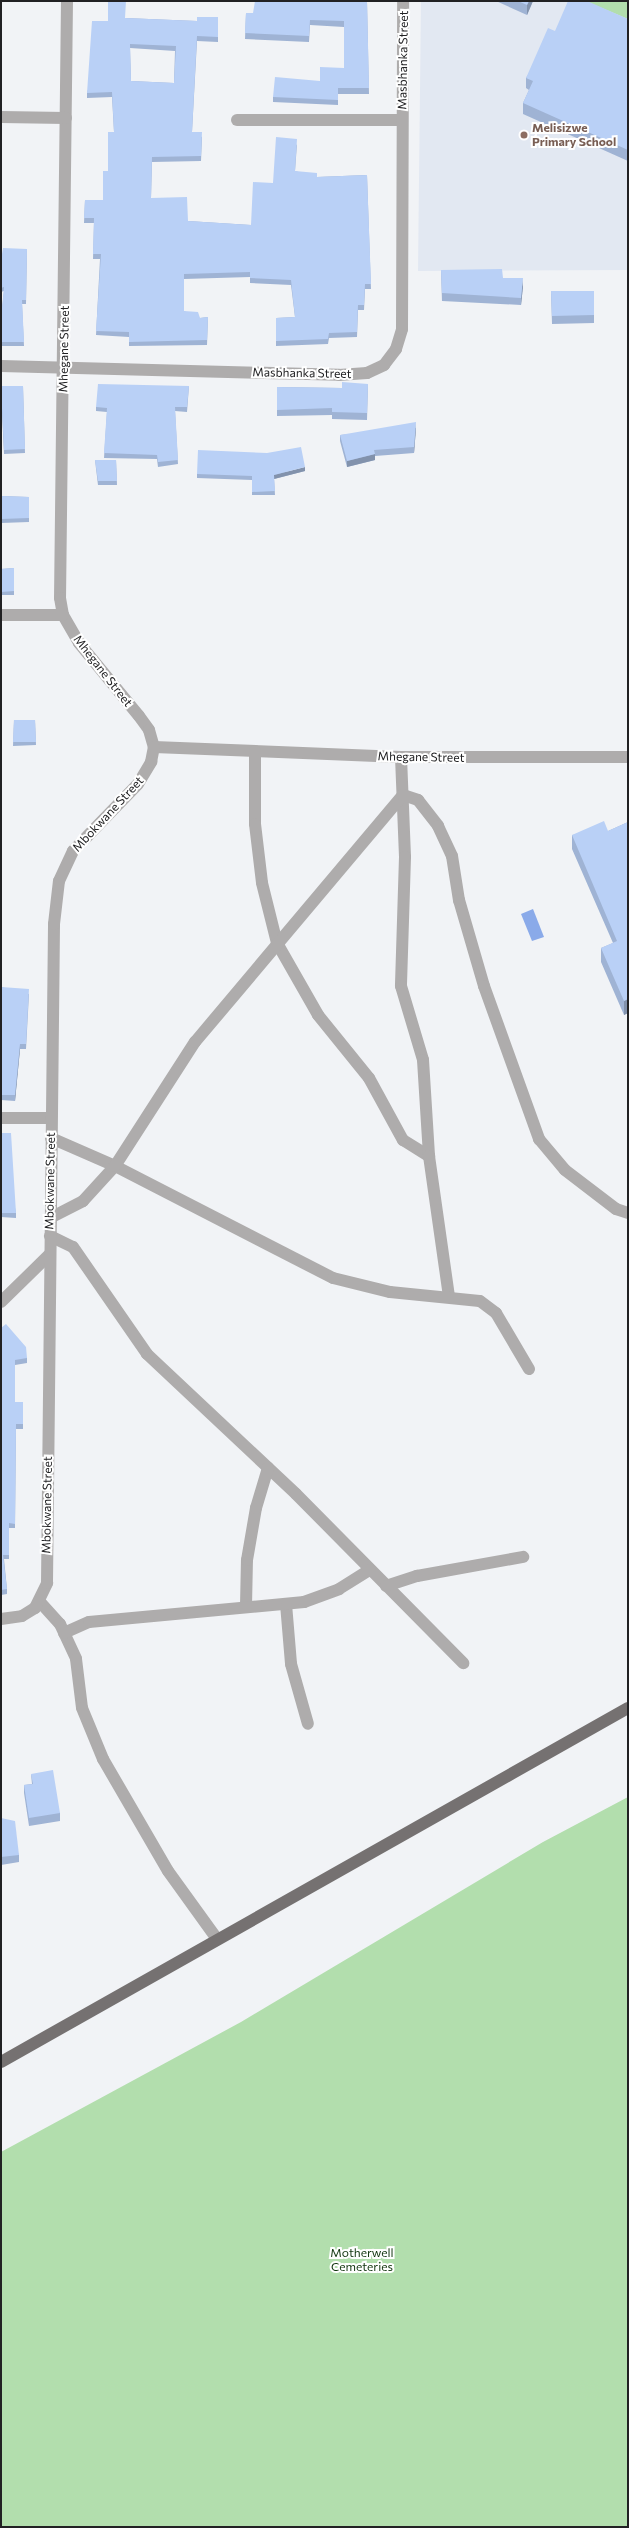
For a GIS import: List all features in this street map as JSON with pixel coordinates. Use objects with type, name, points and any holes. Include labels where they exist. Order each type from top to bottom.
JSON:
[{"type":"main road","points":[[1,2062],[628,1708]]},
{"type":"street","name":"Mhegane Street","points":[[67,1],[64,366],[59,520],[63,615],[79,643],[149,730],[154,747],[401,757],[628,757]]},
{"type":"street","name":"Masbhanka Street","points":[[1,366],[64,366],[339,375],[367,373],[384,364],[396,349],[402,329],[403,1]]},
{"type":"street","points":[[1,117],[66,118]]},
{"type":"street","name":"Masbhanka Street","points":[[237,120],[402,120]]},
{"type":"street","points":[[1,615],[63,615]]},
{"type":"street","name":"Mbokwane Street","points":[[40,1602],[46,1583],[54,924],[59,881],[73,851],[138,784],[151,762],[154,747]]},
{"type":"street","points":[[255,751],[255,824],[262,883],[278,943],[318,1015],[369,1078],[403,1140],[429,1156]]},
{"type":"street","points":[[401,757],[406,857],[401,986],[423,1060],[429,1156],[449,1296]]},
{"type":"street","points":[[50,1218],[83,1201],[115,1166],[195,1042],[403,794]]},
{"type":"street","points":[[403,794],[418,800],[438,826],[452,856],[459,900],[484,986],[539,1139],[565,1170],[616,1209],[628,1213]]},
{"type":"street","points":[[1,1118],[51,1118]]},
{"type":"street","points":[[51,1138],[115,1166],[334,1278],[390,1292],[449,1296],[480,1301],[496,1313],[529,1369]]},
{"type":"street","points":[[50,1236],[73,1247],[147,1354],[268,1468],[463,1663]]},
{"type":"street","points":[[1,1302],[50,1255]]},
{"type":"street","points":[[246,1606],[253,1523],[268,1468]]},
{"type":"street","points":[[386,1586],[417,1576],[523,1558]]},
{"type":"street","points":[[64,1633],[89,1622],[246,1606],[304,1602],[339,1589],[370,1570]]},
{"type":"street","points":[[1,1619],[22,1616],[40,1602],[64,1633],[76,1660],[82,1708],[103,1758],[168,1871],[217,1939]]},
{"type":"street","points":[[286,1604],[291,1664],[308,1724]]},
{"type":"shaded area","name":"Melisizwe Primary School","points":[[421,1],[628,1],[628,270],[418,271]]},
{"type":"green space","points":[[585,1],[628,1],[628,19]]},
{"type":"green space","name":"Motherwell Cemeteries","points":[[628,1797],[628,2527],[1,2527],[1,2152],[241,2022],[543,1842]]},
{"type":"water","points":[[533,909],[544,937],[532,941],[521,914]]},
{"type":"building","points":[[108,1],[126,1],[125,18],[197,21],[197,17],[218,17],[218,37],[197,36],[192,132],[202,132],[201,156],[152,157],[151,198],[187,197],[188,221],[251,225],[253,182],[273,183],[276,137],[297,139],[295,171],[317,173],[317,177],[367,175],[371,284],[365,284],[364,305],[358,305],[357,332],[329,333],[328,339],[276,341],[276,318],[295,317],[291,280],[250,278],[250,272],[184,274],[184,311],[198,312],[200,318],[208,317],[207,340],[129,342],[129,332],[96,331],[101,254],[93,254],[94,218],[84,218],[85,200],[103,200],[103,171],[108,171],[108,132],[114,132],[112,92],[87,93],[92,21],[108,21]],"holes":[[[130,44],[176,46],[174,83],[131,81]]]},
{"type":"building","points":[[255,1],[367,1],[369,88],[338,88],[338,100],[273,97],[275,77],[320,81],[320,67],[344,68],[344,21],[310,20],[309,36],[245,33],[246,13],[253,13]]},
{"type":"building","points":[[518,1],[529,1],[527,5]]},
{"type":"building","points":[[568,1],[587,1],[628,19],[628,150],[523,103],[533,81],[526,78],[548,28],[555,31]]},
{"type":"building","points":[[3,248],[27,249],[26,300],[22,300],[24,342],[1,342],[1,318],[4,287],[1,288],[1,260]]},
{"type":"building","points":[[502,269],[503,278],[523,278],[521,298],[442,293],[441,270]]},
{"type":"building","points":[[551,291],[594,291],[594,315],[552,316]]},
{"type":"building","points":[[342,382],[368,384],[367,413],[332,412],[332,408],[277,410],[277,387],[342,388]]},
{"type":"building","points":[[98,384],[189,386],[187,407],[175,407],[178,460],[158,462],[157,455],[104,453],[107,408],[96,407]]},
{"type":"building","points":[[1,386],[23,386],[25,449],[4,450]]},
{"type":"building","points":[[416,422],[414,447],[374,450],[375,454],[347,461],[340,435]]},
{"type":"building","points":[[301,447],[305,467],[274,475],[275,491],[252,492],[252,476],[197,474],[198,450],[267,453]]},
{"type":"building","points":[[95,460],[116,460],[117,481],[98,481]]},
{"type":"building","points":[[1,496],[29,497],[29,518],[1,519]]},
{"type":"building","points":[[14,568],[14,591],[1,592],[1,569]]},
{"type":"building","points":[[14,720],[35,720],[36,742],[13,742]]},
{"type":"building","points":[[604,821],[608,831],[628,822],[628,999],[624,1001],[601,948],[617,941],[572,835]]},
{"type":"building","points":[[1,987],[29,989],[26,1044],[20,1044],[15,1095],[1,1095]]},
{"type":"building","points":[[1,1133],[11,1133],[16,1213],[1,1213]]},
{"type":"building","points":[[6,1324],[26,1347],[27,1358],[15,1360],[15,1402],[23,1402],[23,1424],[16,1424],[15,1524],[9,1523],[9,1555],[3,1555],[7,1589],[1,1590],[1,1328]]},
{"type":"building","points":[[53,1770],[60,1813],[29,1818],[24,1785],[33,1784],[31,1774]]},
{"type":"building","points":[[1,1818],[15,1821],[19,1855],[1,1857]]},
{"type":"place","name":"Melisizwe Primary School","points":[[524,135]]}]
